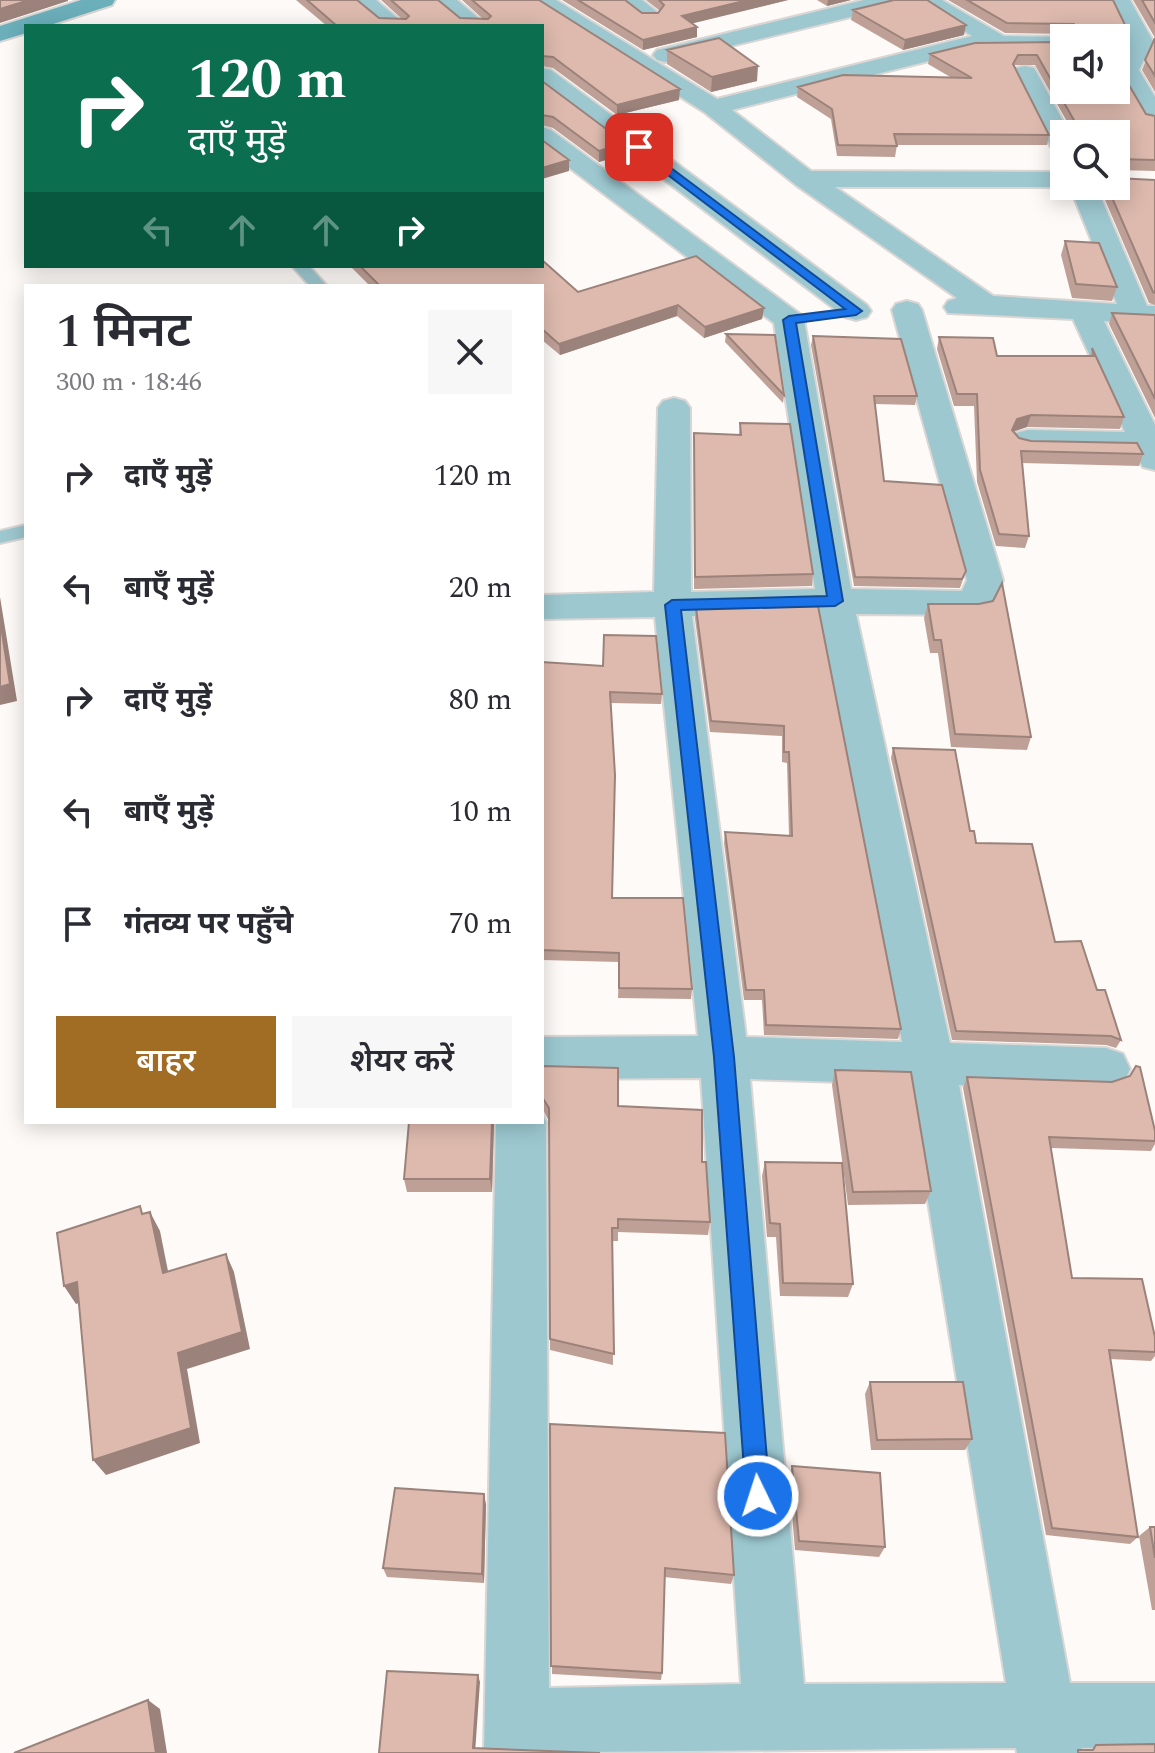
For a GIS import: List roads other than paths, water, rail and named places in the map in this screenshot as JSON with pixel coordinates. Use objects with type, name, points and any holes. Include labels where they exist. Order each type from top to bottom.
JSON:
[{"type":"street","points":[[362,0],[393,24]]},
{"type":"street","points":[[443,0],[474,24]]},
{"type":"street","points":[[540,0],[713,107],[805,179],[986,305]]},
{"type":"street","points":[[626,0],[650,15]]},
{"type":"street","points":[[637,61],[892,0]]},
{"type":"street","points":[[926,0],[996,41]]},
{"type":"street","points":[[28,24],[93,1]]},
{"type":"street","points":[[1127,1],[1148,40],[1127,70],[1155,118]]},
{"type":"street","points":[[770,8],[796,24]]},
{"type":"street","points":[[0,34],[24,25]]},
{"type":"street","points":[[713,107],[973,43],[1050,42]]},
{"type":"street","points":[[1025,73],[1050,120]]},
{"type":"street","points":[[544,77],[856,311]]},
{"type":"street","points":[[544,136],[789,320],[835,601],[930,1062],[1046,1733]]},
{"type":"street","points":[[805,179],[1050,180]]},
{"type":"street","points":[[789,320],[856,311],[986,305],[1146,314],[1090,200]]},
{"type":"street","points":[[544,607],[835,601],[975,603],[985,580],[907,310]]},
{"type":"street","points":[[1085,312],[1153,448]]},
{"type":"street","points":[[674,408],[672,605],[724,1057],[775,1716]]},
{"type":"street","points":[[1028,440],[1153,448]]},
{"type":"street","points":[[544,1058],[724,1057],[1106,1069]]},
{"type":"street","points":[[521,1124],[518,1737],[775,1716],[1046,1733],[1155,1715]]},
{"type":"lane","points":[[302,268],[317,284]]},
{"type":"lane","points":[[0,537],[24,531]]}]
